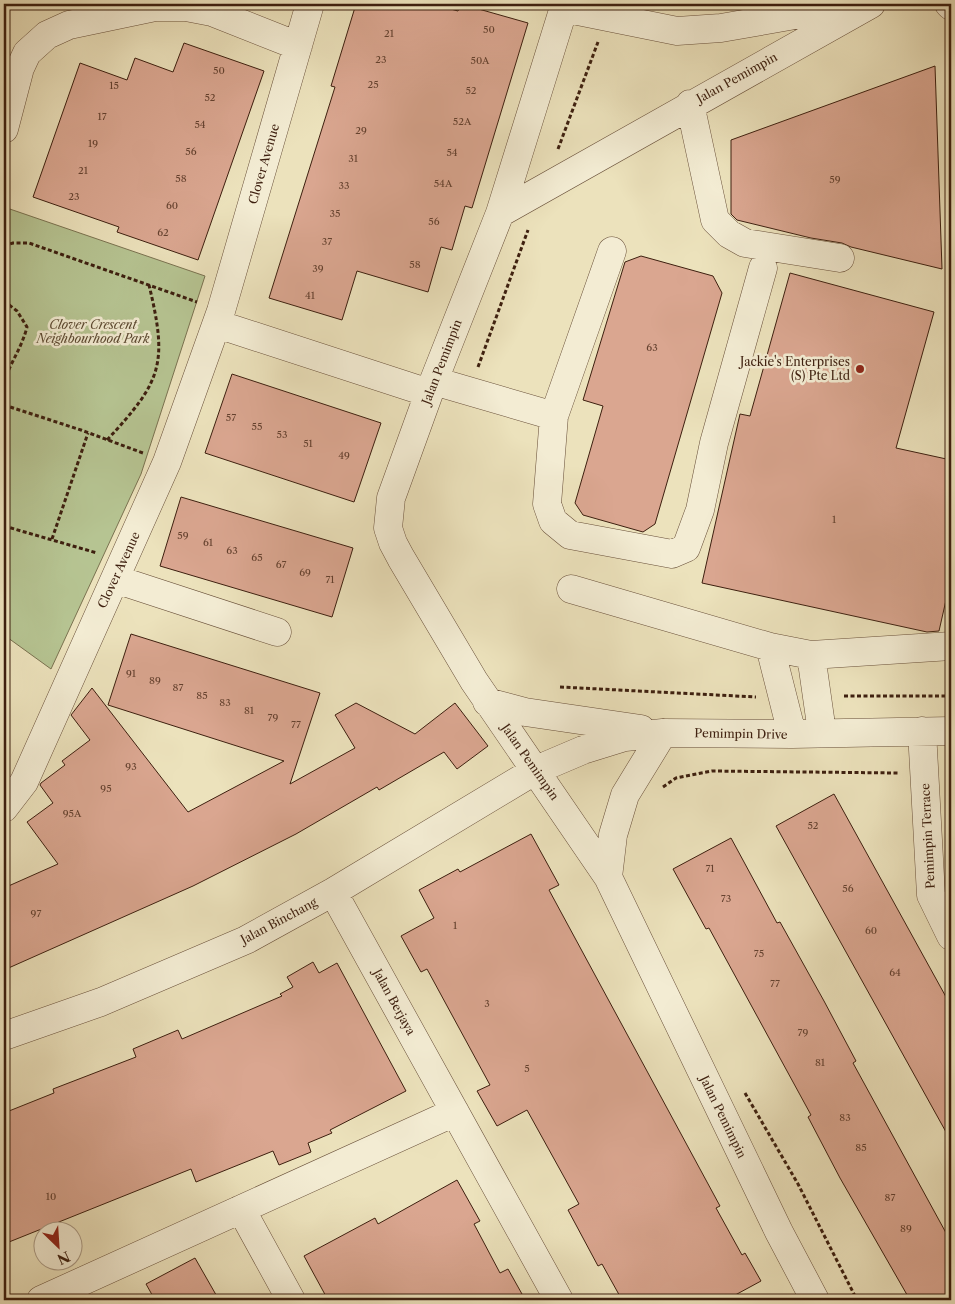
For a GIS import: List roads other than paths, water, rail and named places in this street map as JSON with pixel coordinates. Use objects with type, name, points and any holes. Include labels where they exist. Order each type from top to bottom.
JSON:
[{"type":"street","name":"Clover Avenue","points":[[4,808],[24,782],[167,462],[219,318],[310,4]]},
{"type":"street","points":[[564,6],[677,31],[721,28],[812,12],[827,4]]},
{"type":"street","name":"Jalan Pemimpin","points":[[500,213],[690,104],[871,4]]},
{"type":"street","name":"Jalan Pemimpin","points":[[564,6],[500,213],[391,498],[388,528],[401,558],[488,702],[608,877],[779,1232],[815,1300]]},
{"type":"street","points":[[4,130],[20,68],[27,53],[47,35],[69,24],[155,7],[186,7],[212,12],[298,46]]},
{"type":"street","points":[[690,104],[715,220],[729,234],[745,243],[840,258]]},
{"type":"street","points":[[612,251],[554,416],[547,504],[553,521],[570,535],[672,554],[686,548],[700,510],[714,443],[763,268]]},
{"type":"street","points":[[219,318],[432,387],[554,416]]},
{"type":"street","points":[[119,570],[277,632]]},
{"type":"street","points":[[571,589],[770,647],[811,656],[951,646]]},
{"type":"street","points":[[770,647],[792,734]]},
{"type":"street","points":[[811,656],[822,732]]},
{"type":"street","points":[[488,702],[525,712],[663,733],[625,795],[613,834],[608,877]]},
{"type":"street","name":"Pemimpin Drive","points":[[536,770],[584,750],[625,737],[663,733],[792,734],[951,731]]},
{"type":"street","name":"Pemimpin Terrace","points":[[922,732],[931,894],[949,928]]},
{"type":"street","name":"Jalan Binchang","points":[[4,1036],[101,1002],[246,940],[333,892],[536,770]]},
{"type":"street","name":"Jalan Berjaya","points":[[333,892],[559,1300]]},
{"type":"street","points":[[42,1300],[455,1112]]},
{"type":"street","points":[[241,1209],[291,1300]]},
{"type":"place","name":"Jackie's Enterprises (S) Pte Ltd","points":[[860,369]]},
{"type":"park label","name":"Clover Crescent Neighbourhood Park","points":[[93,332]]}]
